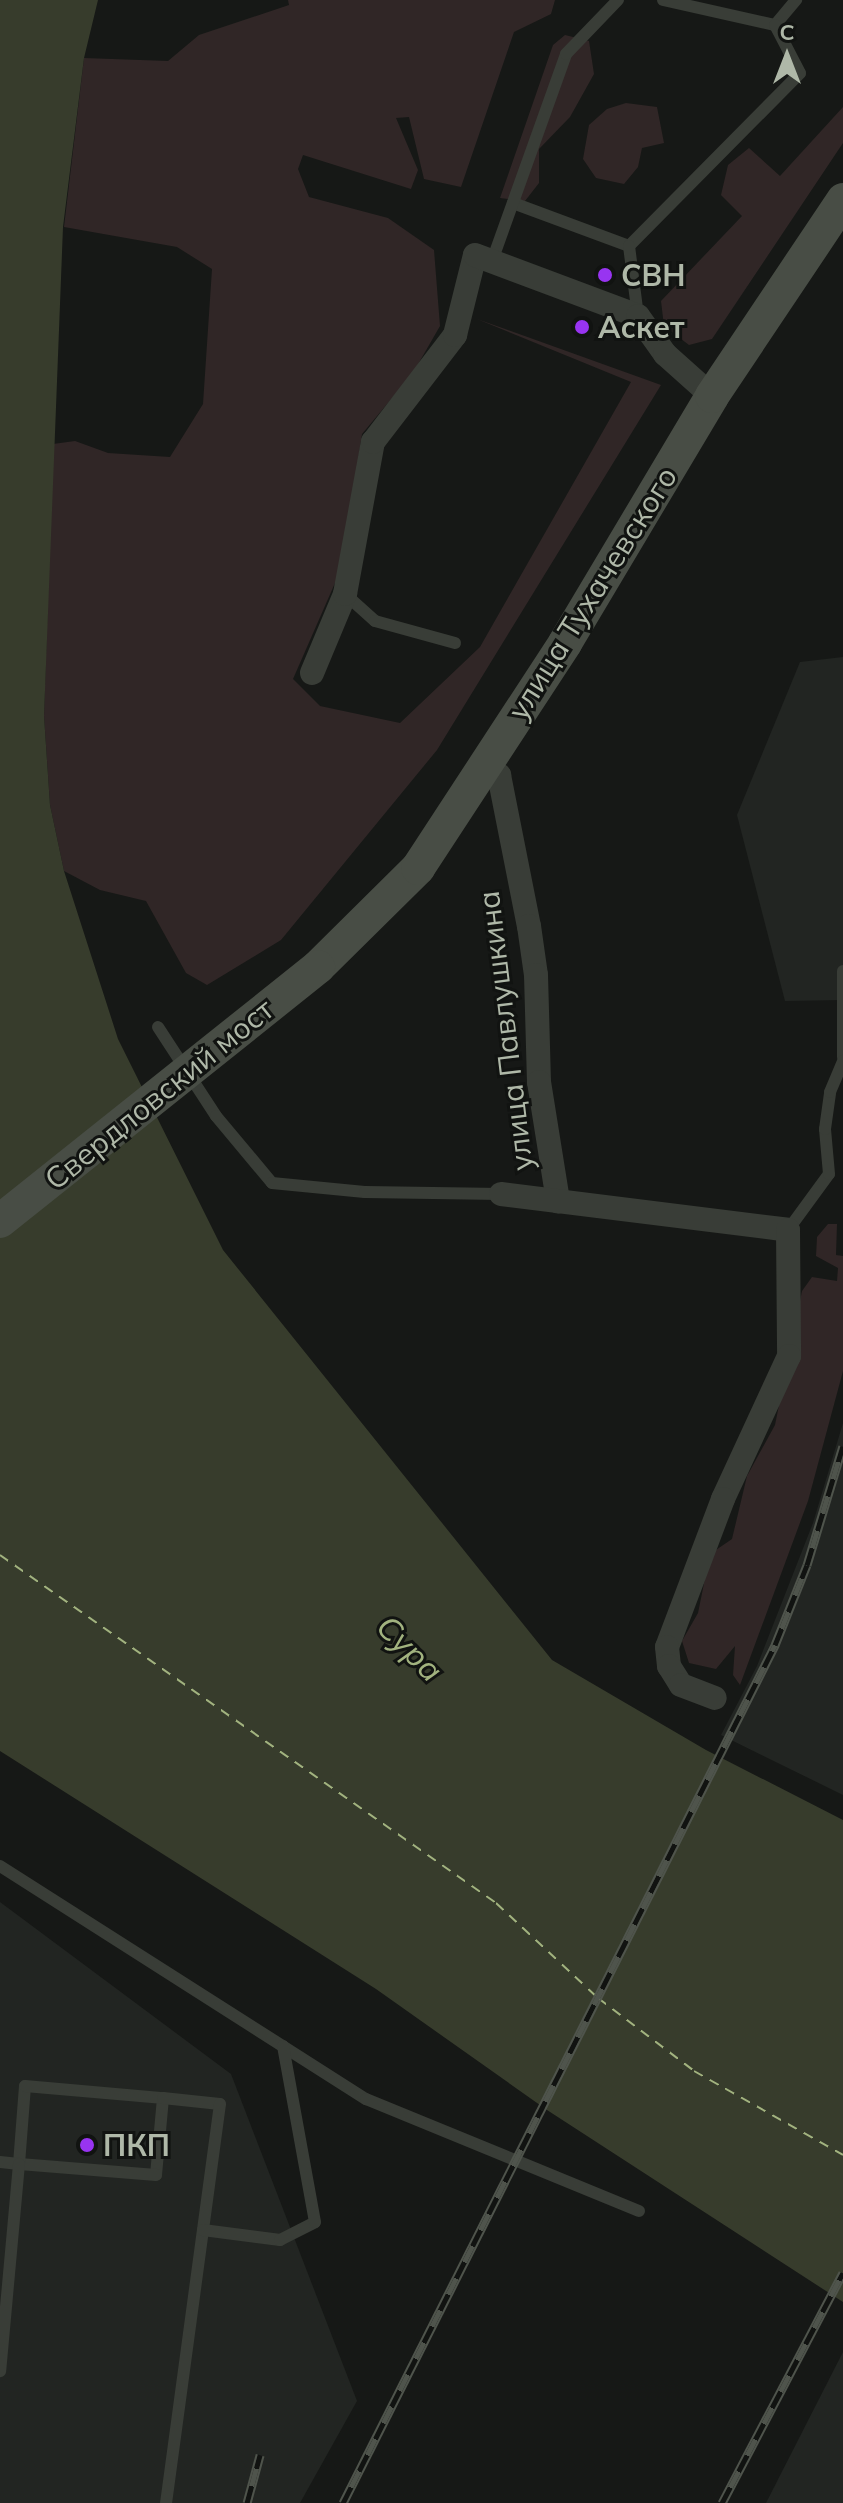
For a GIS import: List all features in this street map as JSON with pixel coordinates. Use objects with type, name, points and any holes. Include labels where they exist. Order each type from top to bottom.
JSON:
[{"type":"main road","name":"улица Тухачевского","points":[[318,967],[418,868],[565,643],[712,396],[843,200]]},
{"type":"main road","name":"Свердловский мост","points":[[0,1221],[318,967]]},
{"type":"street","points":[[312,673],[345,594],[373,442],[455,335],[475,255],[638,316],[665,354],[712,396]]},
{"type":"street","name":"улица Павлушкина","points":[[485,766],[499,775],[529,926],[536,975],[539,1082],[558,1201]]},
{"type":"street","points":[[501,1194],[788,1230],[789,1356],[723,1499],[667,1647],[669,1666],[681,1685],[715,1698]]},
{"type":"lane","points":[[492,261],[566,54],[618,0]]},
{"type":"lane","points":[[629,246],[800,73],[775,25],[663,0]]},
{"type":"lane","points":[[775,25],[796,0]]},
{"type":"lane","points":[[513,203],[629,246]]},
{"type":"lane","points":[[629,246],[638,316]]},
{"type":"lane","points":[[345,594],[375,621],[455,643]]},
{"type":"lane","points":[[788,1230],[829,1174],[825,1129],[830,1092],[843,1059],[843,971]]},
{"type":"lane","points":[[158,1027],[216,1116],[272,1183],[365,1192],[501,1194]]},
{"type":"lane","points":[[0,1866],[366,2099],[639,2211]]},
{"type":"lane","points":[[203,2230],[280,2240],[315,2222],[283,2046]]},
{"type":"lane","points":[[0,2371],[25,2086],[220,2104],[166,2503]]},
{"type":"lane","points":[[0,2162],[156,2175],[163,2098]]},
{"type":"shaded area","points":[[288,0],[555,0],[551,14],[514,32],[461,187],[424,179],[409,117],[396,118],[418,170],[411,189],[303,155],[298,169],[309,197],[388,218],[434,250],[440,326],[413,373],[362,434],[342,567],[293,679],[320,706],[400,723],[480,647],[631,382],[477,319],[661,385],[437,750],[281,940],[207,985],[186,973],[146,901],[100,890],[64,871],[50,805],[44,716],[53,444],[75,441],[108,453],[170,457],[203,404],[212,269],[177,247],[64,227],[84,58],[168,61],[199,35],[289,5]]},
{"type":"shaded area","points":[[565,35],[589,41],[594,74],[570,117],[539,149],[539,183],[525,201],[500,198],[553,45]]},
{"type":"shaded area","points":[[626,103],[657,107],[664,143],[642,148],[638,167],[624,184],[596,178],[583,159],[589,125],[607,109]]},
{"type":"shaded area","points":[[843,107],[843,143],[712,339],[689,345],[664,326],[661,301],[742,216],[721,195],[728,165],[749,148],[780,176]]},
{"type":"shaded area","points":[[843,657],[843,1000],[785,1001],[737,815],[800,662]]},
{"type":"shaded area","points":[[828,1224],[837,1224],[836,1255],[843,1256],[843,1371],[808,1501],[740,1685],[733,1675],[735,1646],[716,1669],[689,1663],[682,1641],[698,1613],[710,1554],[732,1539],[747,1476],[775,1425],[802,1291],[812,1277],[837,1281],[838,1268],[816,1256],[817,1237]]},
{"type":"shaded area","points":[[843,1423],[843,1795],[721,1735],[757,1666],[813,1523]]},
{"type":"shaded area","points":[[0,1902],[231,2074],[357,2401],[300,2503],[0,2503]]},
{"type":"shaded area","points":[[843,2352],[843,2503],[766,2503]]},
{"type":"water","name":"Сура","points":[[0,0],[98,0],[84,58],[63,227],[44,716],[50,805],[64,871],[118,1039],[223,1250],[552,1660],[706,1750],[843,1820],[843,2302],[547,2110],[376,1989],[0,1751]]},
{"type":"ferry route","points":[[0,1555],[496,1903],[598,1998],[694,2071],[843,2155]]},
{"type":"railway","points":[[343,2503],[775,1645],[807,1565],[843,1446]]},
{"type":"railway","points":[[722,2503],[843,2273]]},
{"type":"railway","points":[[247,2503],[260,2455]]},
{"type":"place","name":"СВН","points":[[605,275]]},
{"type":"place","name":"Аскет","points":[[582,327]]},
{"type":"place","name":"ПКП","points":[[87,2145]]}]
